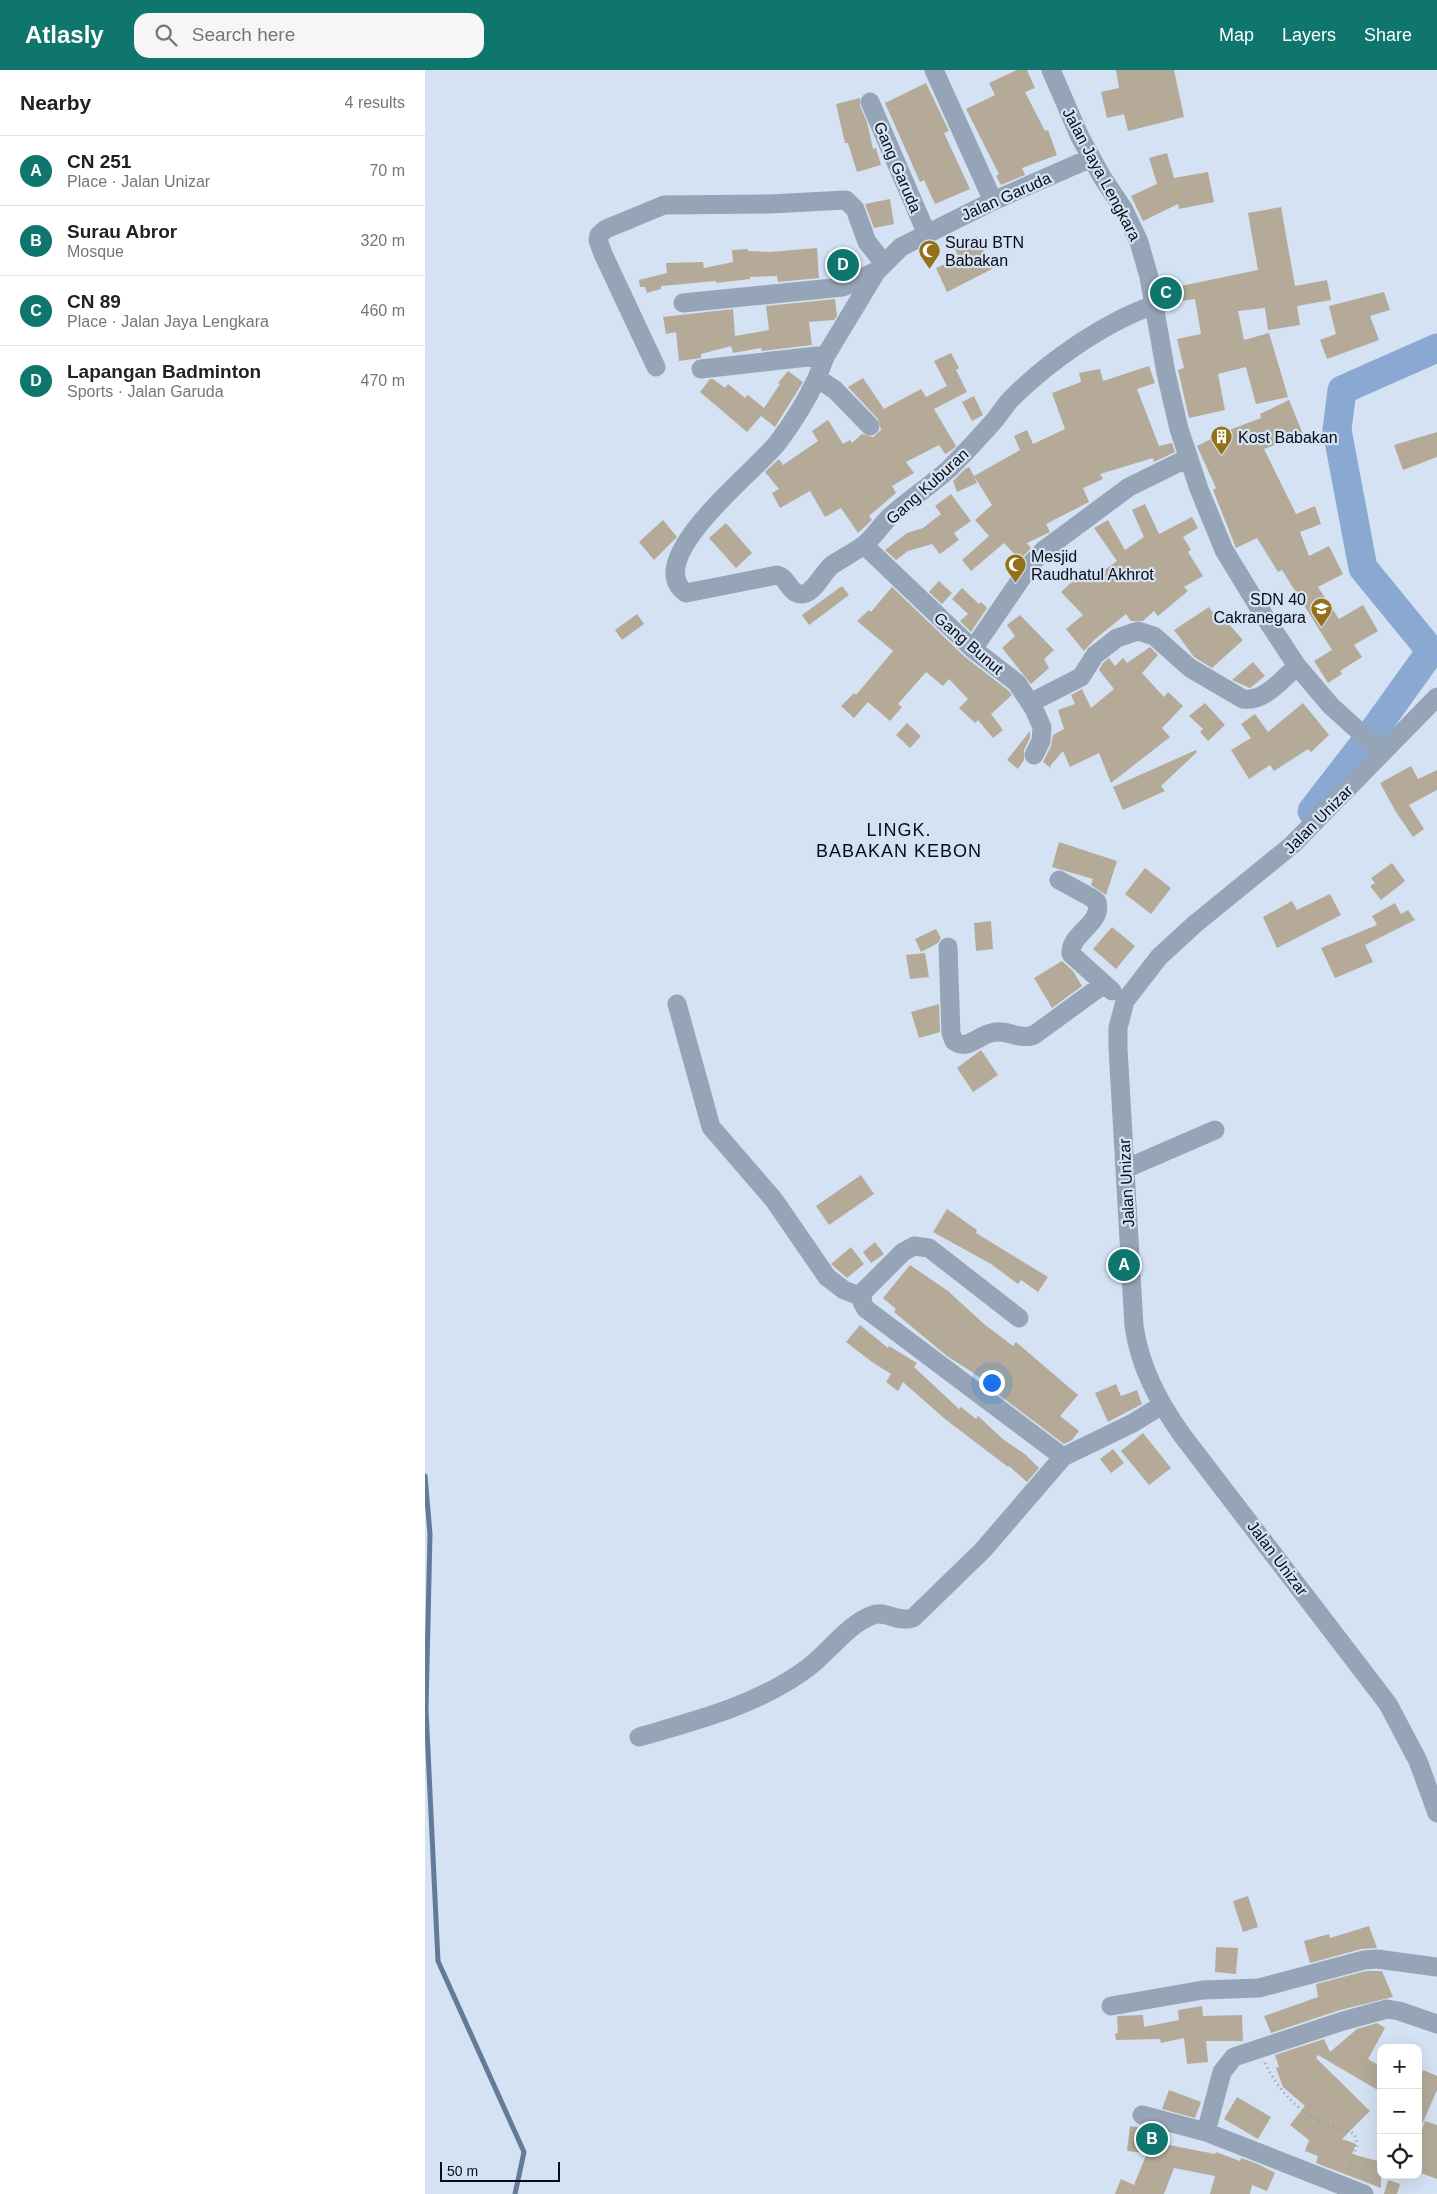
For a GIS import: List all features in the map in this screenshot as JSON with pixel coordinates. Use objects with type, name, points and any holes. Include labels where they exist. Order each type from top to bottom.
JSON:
[{"type":"street","points":[[935,70],[993,201]]},
{"type":"street","name":"Jalan Jaya Lengkara","points":[[1051,70],[1091,158],[1124,210],[1139,242],[1149,277],[1171,399],[1188,458],[1224,550],[1297,666],[1331,706],[1376,746]]},
{"type":"street","name":"Gang Garuda","points":[[871,102],[926,232]]},
{"type":"street","name":"Jalan Garuda","points":[[683,303],[843,287],[879,267],[901,247],[926,232],[1091,158]]},
{"type":"street","points":[[656,367],[598,240],[599,235],[606,229],[664,205],[769,204],[846,200],[851,202],[855,209],[867,242],[879,267]]},
{"type":"street","name":"Jalan Garuda","points":[[686,594],[680,589],[676,577],[677,564],[690,534],[777,444],[805,402],[826,355],[879,267]]},
{"type":"street","name":"Gang Kuburan","points":[[686,594],[777,575],[785,578],[794,592],[809,592],[830,566],[863,545],[893,514],[948,470],[1012,399],[1053,364],[1105,328],[1137,311],[1154,305]]},
{"type":"street","points":[[701,369],[826,355]]},
{"type":"street","points":[[817,378],[835,390],[871,426]]},
{"type":"street","points":[[973,649],[1044,550],[1098,508],[1129,487],[1188,458]]},
{"type":"street","name":"Gang Bunut","points":[[863,545],[973,649],[1017,683],[1041,723],[1043,732],[1034,755]]},
{"type":"street","points":[[1030,703],[1081,677],[1095,654],[1117,638],[1134,631],[1142,631],[1154,636],[1190,668],[1243,699],[1252,700],[1264,695],[1297,666]]},
{"type":"street","name":"Jalan Unizar","points":[[1437,697],[1376,746],[1348,790],[1292,845],[1176,940],[1159,957],[1113,992],[1118,1028],[1125,1169],[1138,1350],[1162,1405],[1182,1435],[1388,1704],[1412,1748],[1437,1813]]},
{"type":"street","points":[[948,947],[951,1035],[954,1041],[961,1045],[996,1032],[1025,1038],[1034,1035],[1113,992],[1072,958],[1070,950],[1095,916],[1098,904],[1092,898],[1059,880]]},
{"type":"street","points":[[677,1004],[711,1127],[755,1176],[827,1277],[844,1290],[862,1296]]},
{"type":"street","points":[[1125,1169],[1215,1130]]},
{"type":"street","points":[[1019,1318],[929,1248],[921,1246],[903,1252],[863,1292],[861,1302],[866,1309],[1063,1457]]},
{"type":"street","points":[[639,1737],[705,1717],[767,1693],[821,1658],[856,1624],[871,1615],[882,1614],[905,1621],[913,1618],[983,1550],[1063,1457],[1133,1423],[1162,1405]]},
{"type":"street","points":[[1111,2006],[1203,1990],[1259,1988],[1364,1960],[1377,1959],[1437,1967]]},
{"type":"street","points":[[1206,2132],[1225,2065],[1234,2057],[1343,2021],[1387,2009],[1399,2011],[1437,2024]]},
{"type":"street","points":[[1142,2115],[1206,2132],[1343,2189],[1364,2194]]},
{"type":"path","points":[[1258,2049],[1273,2078],[1295,2105],[1324,2124],[1355,2135],[1357,2145],[1343,2189]]},
{"type":"building","points":[[1017,70],[1027,70],[1035,88],[1025,92],[1045,131],[1048,130],[1057,155],[1022,168],[1025,175],[1001,185],[996,176],[999,174],[966,109],[995,95],[989,83]]},
{"type":"building","points":[[1116,70],[1174,70],[1184,117],[1128,131],[1124,114],[1107,118],[1101,92],[1119,88]]},
{"type":"building","points":[[926,83],[949,131],[944,133],[970,189],[935,204],[924,180],[920,182],[885,103]]},
{"type":"building","points":[[860,98],[860,106],[867,122],[873,149],[876,148],[881,165],[857,172],[848,143],[845,143],[836,104]]},
{"type":"building","points":[[1167,153],[1174,178],[1208,172],[1214,202],[1179,209],[1178,204],[1143,221],[1131,196],[1157,184],[1149,158]]},
{"type":"building","points":[[890,199],[894,224],[874,228],[865,204]]},
{"type":"building","points":[[1281,207],[1295,286],[1327,280],[1331,300],[1297,306],[1300,325],[1268,330],[1265,308],[1238,311],[1244,340],[1269,333],[1288,397],[1256,404],[1246,367],[1218,374],[1225,410],[1189,418],[1178,370],[1184,368],[1177,339],[1201,334],[1195,299],[1173,302],[1171,288],[1258,270],[1248,213]]},
{"type":"building","points":[[977,236],[992,269],[947,292],[936,268],[959,258],[954,247]]},
{"type":"building","points":[[817,248],[819,278],[778,282],[777,276],[750,277],[750,279],[716,283],[716,281],[661,286],[661,289],[647,293],[645,287],[640,287],[639,280],[667,273],[666,263],[703,262],[704,268],[733,262],[732,250],[748,249],[748,251],[770,252]]},
{"type":"building","points":[[1384,292],[1390,310],[1370,316],[1379,340],[1327,359],[1320,340],[1336,334],[1329,306]]},
{"type":"building","points":[[835,299],[837,316],[834,320],[809,322],[812,345],[762,351],[761,348],[733,353],[731,346],[701,354],[701,358],[679,361],[676,332],[666,334],[663,317],[733,309],[735,336],[769,330],[766,306]]},
{"type":"building","points":[[951,353],[959,368],[956,370],[967,392],[934,409],[956,446],[952,450],[945,454],[939,445],[906,462],[914,473],[892,486],[896,493],[869,516],[872,520],[858,533],[841,508],[825,517],[810,491],[780,508],[772,493],[779,489],[765,472],[779,459],[783,465],[818,441],[812,431],[828,420],[843,444],[850,440],[852,443],[862,434],[873,437],[881,430],[878,419],[848,387],[863,378],[884,409],[921,389],[926,397],[947,386],[934,361]]},
{"type":"building","points":[[1149,366],[1155,383],[1137,389],[1159,446],[1172,443],[1175,452],[1154,462],[1153,458],[1100,474],[1103,479],[1083,488],[1089,502],[1046,524],[1050,532],[1027,543],[1031,548],[1020,560],[1004,543],[971,571],[962,560],[989,536],[975,520],[992,505],[974,476],[1020,450],[1014,436],[1027,430],[1033,444],[1065,429],[1052,393],[1081,382],[1079,373],[1100,369],[1103,381]]},
{"type":"building","points":[[788,371],[803,382],[775,427],[761,416],[747,432],[700,392],[710,379],[713,379],[725,388],[728,384],[745,398],[748,395],[764,408],[780,384],[778,383]]},
{"type":"building","points":[[974,396],[983,415],[972,421],[962,402]]},
{"type":"building","points":[[1289,400],[1303,434],[1264,449],[1296,514],[1315,506],[1321,524],[1300,532],[1309,556],[1329,546],[1343,574],[1318,587],[1339,619],[1363,605],[1378,631],[1354,645],[1362,657],[1340,671],[1342,674],[1328,683],[1314,661],[1332,650],[1282,570],[1278,572],[1257,538],[1236,548],[1213,490],[1216,488],[1197,446],[1229,430],[1261,418],[1260,414]]},
{"type":"building","points":[[1437,432],[1437,457],[1403,470],[1394,445]]},
{"type":"building","points":[[969,467],[977,483],[957,492],[953,481],[965,469]]},
{"type":"building","points":[[951,494],[971,521],[954,533],[959,540],[940,554],[932,544],[908,551],[896,560],[885,550],[907,533],[923,528],[941,514],[935,506]]},
{"type":"building","points":[[1145,504],[1159,534],[1192,517],[1198,528],[1183,537],[1191,550],[1188,552],[1203,576],[1184,587],[1188,591],[1158,616],[1154,611],[1143,621],[1131,621],[1126,614],[1094,640],[1084,651],[1066,629],[1083,615],[1061,592],[1073,581],[1075,583],[1087,573],[1092,579],[1117,561],[1094,528],[1108,520],[1125,550],[1144,537],[1132,510]]},
{"type":"building","points":[[663,520],[677,537],[654,560],[639,542]]},
{"type":"building","points":[[726,523],[752,553],[736,568],[709,538]]},
{"type":"building","points":[[939,581],[952,593],[942,604],[929,592]]},
{"type":"building","points":[[842,586],[849,595],[809,625],[802,615]]},
{"type":"building","points":[[892,587],[965,657],[1012,695],[991,714],[1003,730],[993,738],[978,720],[975,723],[959,708],[968,699],[949,679],[943,686],[926,672],[898,704],[902,707],[890,721],[868,702],[854,718],[841,706],[854,693],[856,695],[893,651],[857,621],[869,610],[871,612]]},
{"type":"building","points":[[962,588],[979,604],[981,602],[987,608],[971,632],[960,621],[968,614],[952,599]]},
{"type":"building","points":[[1209,607],[1222,626],[1226,621],[1243,640],[1212,668],[1194,657],[1174,630]]},
{"type":"building","points":[[637,614],[644,624],[622,640],[615,630]]},
{"type":"building","points":[[1020,615],[1054,650],[1044,659],[1049,668],[1031,684],[1002,648],[1015,636],[1007,625]]},
{"type":"building","points":[[1150,647],[1158,655],[1142,673],[1164,697],[1168,692],[1183,706],[1162,728],[1170,737],[1111,783],[1099,753],[1070,767],[1063,751],[1050,766],[1052,769],[1043,762],[1051,746],[1053,735],[1064,729],[1058,710],[1075,704],[1071,695],[1082,689],[1091,708],[1114,689],[1099,670],[1103,663],[1109,658],[1115,666],[1123,658],[1127,663]]},
{"type":"building","points":[[1253,662],[1265,676],[1250,688],[1232,680]]},
{"type":"building","points":[[1205,703],[1225,725],[1208,741],[1200,732],[1203,729],[1189,716]]},
{"type":"building","points":[[1303,703],[1329,735],[1311,752],[1308,749],[1274,771],[1270,765],[1249,779],[1231,750],[1251,738],[1241,724],[1255,714],[1268,732]]},
{"type":"building","points":[[907,723],[921,736],[910,748],[896,735]]},
{"type":"building","points":[[1030,731],[1030,738],[1024,750],[1024,760],[1018,769],[1007,760]]},
{"type":"building","points":[[1196,750],[1197,752],[1161,786],[1165,791],[1123,810],[1113,787]]},
{"type":"building","points":[[1411,766],[1418,779],[1437,770],[1437,790],[1409,805],[1424,829],[1413,837],[1380,783]]},
{"type":"building","points":[[1059,842],[1117,861],[1106,895],[1091,885],[1093,879],[1052,867]]},
{"type":"building","points":[[1392,863],[1405,881],[1381,900],[1370,886],[1375,883],[1371,878]]},
{"type":"building","points":[[1145,868],[1171,888],[1151,914],[1125,894]]},
{"type":"building","points":[[1330,894],[1341,915],[1277,948],[1263,917],[1292,901],[1297,910]]},
{"type":"building","points":[[1395,903],[1401,914],[1408,910],[1415,920],[1365,945],[1373,962],[1335,978],[1321,948],[1377,925],[1372,916]]},
{"type":"building","points":[[991,921],[993,949],[976,951],[974,923]]},
{"type":"building","points":[[1112,927],[1135,946],[1116,969],[1093,949]]},
{"type":"building","points":[[936,929],[941,938],[938,943],[921,952],[915,939]]},
{"type":"building","points":[[925,953],[929,977],[910,979],[906,955]]},
{"type":"building","points":[[1062,961],[1073,971],[1082,986],[1052,1008],[1034,978]]},
{"type":"building","points":[[939,1004],[940,1032],[919,1038],[911,1012]]},
{"type":"building","points":[[981,1050],[998,1075],[973,1092],[957,1068]]},
{"type":"building","points":[[861,1175],[874,1194],[829,1225],[816,1206]]},
{"type":"building","points":[[947,1209],[977,1230],[976,1233],[1048,1277],[1038,1292],[1021,1280],[1018,1284],[991,1264],[933,1232]]},
{"type":"building","points":[[875,1242],[884,1254],[871,1263],[863,1252]]},
{"type":"building","points":[[851,1247],[864,1264],[847,1278],[831,1264]]},
{"type":"building","points":[[910,1265],[948,1291],[984,1324],[1013,1346],[1016,1342],[1078,1395],[1060,1416],[1079,1431],[1072,1440],[1064,1444],[982,1382],[984,1380],[947,1356],[894,1312],[896,1309],[883,1298]]},
{"type":"building","points":[[860,1325],[888,1348],[889,1346],[917,1363],[914,1367],[959,1409],[961,1407],[976,1419],[978,1416],[1004,1440],[1026,1455],[1039,1468],[1027,1482],[1009,1466],[945,1419],[903,1382],[898,1391],[886,1382],[891,1374],[846,1342]]},
{"type":"building","points":[[1116,1384],[1121,1396],[1137,1390],[1142,1404],[1108,1422],[1095,1393]]},
{"type":"building","points":[[1143,1433],[1171,1468],[1149,1485],[1121,1451]]},
{"type":"building","points":[[1113,1449],[1124,1463],[1111,1473],[1100,1459]]},
{"type":"building","points":[[1248,1896],[1258,1927],[1243,1932],[1233,1901]]},
{"type":"building","points":[[1369,1926],[1377,1948],[1361,1949],[1310,1963],[1304,1941],[1329,1934],[1330,1938]]},
{"type":"building","points":[[1216,1947],[1238,1948],[1236,1974],[1215,1972]]},
{"type":"building","points":[[1366,1971],[1382,1971],[1393,1997],[1340,2010],[1271,2033],[1264,2016],[1318,1997],[1316,1984]]},
{"type":"building","points":[[1202,2006],[1203,2016],[1242,2015],[1243,2041],[1206,2041],[1208,2062],[1187,2064],[1184,2038],[1161,2043],[1160,2039],[1116,2040],[1115,2034],[1118,2033],[1117,2016],[1143,2015],[1144,2027],[1179,2020],[1178,2010]]},
{"type":"building","points":[[1377,2023],[1385,2028],[1368,2059],[1377,2065],[1377,2090],[1318,2055],[1316,2058],[1370,2111],[1342,2139],[1356,2144],[1352,2154],[1377,2161],[1377,2179],[1381,2179],[1381,2188],[1316,2163],[1318,2156],[1305,2151],[1309,2140],[1290,2125],[1305,2106],[1283,2087],[1276,2068],[1279,2067],[1275,2055],[1324,2039],[1330,2052],[1357,2029]]},
{"type":"building","points":[[1423,2070],[1437,2076],[1437,2090],[1422,2125],[1422,2089]]},
{"type":"building","points":[[1169,2090],[1201,2102],[1195,2118],[1162,2109]]},
{"type":"building","points":[[1237,2097],[1271,2117],[1258,2139],[1224,2119]]},
{"type":"building","points":[[1425,2121],[1437,2125],[1437,2179],[1422,2173],[1422,2129]]},
{"type":"building","points":[[1130,2126],[1160,2131],[1159,2143],[1215,2154],[1216,2152],[1240,2161],[1241,2158],[1275,2173],[1267,2191],[1252,2185],[1250,2194],[1210,2194],[1215,2176],[1174,2168],[1164,2194],[1115,2194],[1121,2179],[1134,2185],[1147,2153],[1127,2151]]},
{"type":"building","points":[[1388,2180],[1400,2184],[1397,2194],[1384,2194]]},
{"type":"waterway","points":[[1312,811],[1370,736],[1431,651],[1363,568],[1337,430],[1342,390],[1437,348]]},
{"type":"waterway","points":[[425,1476],[430,1534],[426,1709],[438,1961],[524,2152],[515,2194]]},
{"type":"place","name":"Lapangan Badminton","points":[[843,265]]},
{"type":"place","name":"Surau BTN Babakan","points":[[929,270]]},
{"type":"place","name":"CN 89","points":[[1166,293]]},
{"type":"place","name":"Kost Babakan","points":[[1222,456]]},
{"type":"place","name":"Mesjid Raudhatul Akhrot","points":[[1015,584]]},
{"type":"place","name":"SDN 40 Cakranegara","points":[[1322,627]]},
{"type":"place","name":"CN 251","points":[[1124,1265]]},
{"type":"place","name":"Surau Abror","points":[[1152,2139]]},
{"type":"district","name":"LINGK. BABAKAN KEBON","points":[[899,840]]}]
